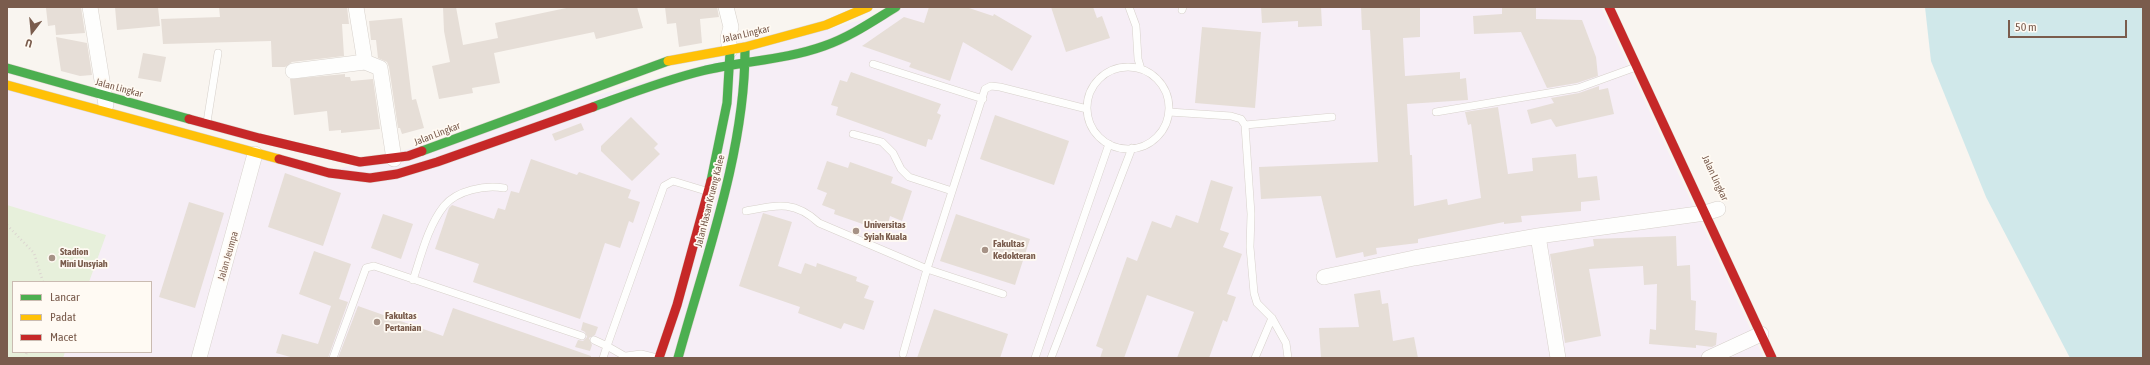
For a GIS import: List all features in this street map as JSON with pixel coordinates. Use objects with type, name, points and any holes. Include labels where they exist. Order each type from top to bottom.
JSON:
[{"type":"street","points":[[90,7],[105,96],[106,111]]},
{"type":"street","points":[[356,7],[365,62]]},
{"type":"street","points":[[726,7],[731,27],[728,38],[730,50]]},
{"type":"street","name":"Jalan Lingkar","points":[[7,68],[105,96],[207,122],[259,138],[336,158],[360,162],[394,159],[408,156],[669,61],[745,47],[826,25],[868,7]]},
{"type":"street","points":[[7,85],[329,173],[350,177],[383,177],[437,162],[653,85],[703,71],[746,64],[824,46],[852,34],[896,7]]},
{"type":"street","points":[[1609,7],[1638,67],[1715,210],[1761,334],[1772,358]]},
{"type":"street","points":[[731,27],[738,30],[745,47]]},
{"type":"street","name":"Jalan Hasan Krueng Kalee","points":[[678,358],[730,172],[745,83],[745,47]]},
{"type":"street","name":"Jalan Hasan Krueng Kalee","points":[[659,358],[671,323],[709,192],[725,121],[730,50]]},
{"type":"street","points":[[292,71],[365,62],[380,68],[394,159]]},
{"type":"street","name":"Jalan Jeumpa","points":[[200,358],[255,154]]},
{"type":"street","points":[[1324,277],[1414,258],[1538,236],[1715,210]]},
{"type":"street","points":[[1538,236],[1558,358]]},
{"type":"street","points":[[1708,358],[1761,334]]},
{"type":"lane","points":[[1129,7],[1136,26],[1138,59],[1141,69]]},
{"type":"lane","points":[[207,122],[218,53]]},
{"type":"lane","points":[[873,64],[983,99]]},
{"type":"lane","points":[[1128,67],[1141,69],[1153,75],[1162,86],[1168,98],[1169,112],[1165,126],[1156,137],[1145,145],[1132,148],[1109,144],[1098,135],[1090,123],[1087,109],[1089,97],[1094,85],[1103,75],[1115,69],[1128,67]]},
{"type":"lane","points":[[1436,112],[1578,88],[1638,67]]},
{"type":"lane","points":[[903,354],[927,269],[985,89],[991,86],[1000,87],[1087,109]]},
{"type":"lane","points":[[1169,112],[1231,116],[1241,119],[1245,125],[1251,214],[1250,247],[1254,293],[1257,303],[1272,318],[1286,343],[1288,358]]},
{"type":"lane","points":[[1245,125],[1332,117]]},
{"type":"lane","points":[[853,134],[882,142],[893,153],[901,169],[909,176],[952,191]]},
{"type":"lane","points":[[1035,358],[1109,144]]},
{"type":"lane","points":[[1051,358],[1132,148]]},
{"type":"lane","points":[[603,358],[664,186],[673,181],[709,192]]},
{"type":"lane","points":[[413,280],[434,222],[444,205],[453,198],[490,186],[504,188]]},
{"type":"lane","points":[[746,211],[786,204],[806,211],[819,223],[927,269],[1003,294]]},
{"type":"lane","points":[[333,358],[366,268],[374,266],[582,336]]},
{"type":"lane","points":[[1255,358],[1272,318]]},
{"type":"lane","points":[[594,340],[627,357],[641,354],[659,358]]},
{"type":"path","points":[[7,225],[34,253],[43,281]]},
{"type":"shaded area","name":"Universitas Syiah Kuala","points":[[906,7],[1601,7],[1764,358],[7,358],[7,89],[321,174]]},
{"type":"green space","name":"Stadion Mini Unsyiah","points":[[7,205],[106,235],[89,281],[12,281],[12,353],[65,353],[63,358],[7,358]]},
{"type":"water","points":[[1925,7],[2143,7],[2143,358],[2070,358],[1986,197],[1931,61]]},
{"type":"building","points":[[81,7],[85,33],[56,35],[55,25],[48,26],[46,8]]},
{"type":"building","points":[[115,7],[158,7],[160,26],[117,30]]},
{"type":"building","points":[[219,7],[347,7],[349,24],[342,24],[344,56],[292,62],[285,67],[272,67],[271,41],[163,44],[161,19],[220,17]]},
{"type":"building","points":[[443,7],[456,7],[463,45],[498,38],[495,23],[571,7],[637,7],[643,28],[596,39],[594,32],[494,53],[500,83],[472,88],[473,93],[439,99],[432,66],[450,62],[444,31]]},
{"type":"building","points":[[665,7],[717,7],[719,17],[700,19],[702,43],[679,47],[676,23],[667,24]]},
{"type":"building","points":[[929,7],[966,7],[993,16],[994,14],[1032,36],[1012,71],[963,42],[950,81],[909,67],[911,63],[862,46],[904,17],[924,23]]},
{"type":"building","points":[[1051,7],[1093,7],[1097,18],[1102,16],[1110,38],[1066,52]]},
{"type":"building","points":[[1261,7],[1321,7],[1322,26],[1298,27],[1298,21],[1262,23]]},
{"type":"building","points":[[1361,7],[1420,7],[1420,37],[1403,38],[1405,76],[1460,72],[1460,79],[1466,78],[1468,100],[1407,104],[1410,155],[1412,155],[1414,206],[1447,199],[1448,205],[1481,198],[1471,124],[1468,125],[1465,112],[1498,107],[1508,174],[1533,171],[1532,158],[1576,154],[1578,178],[1597,176],[1600,200],[1581,202],[1581,211],[1521,216],[1522,222],[1504,224],[1504,222],[1418,239],[1418,243],[1376,248],[1377,254],[1364,257],[1363,252],[1336,258],[1321,196],[1261,199],[1259,167],[1378,162],[1370,30],[1362,30]]},
{"type":"building","points":[[1502,7],[1536,7],[1536,19],[1582,20],[1596,57],[1598,76],[1577,83],[1547,88],[1521,32],[1474,34],[1473,16],[1502,14]]},
{"type":"building","points":[[402,18],[412,100],[416,99],[424,128],[402,134],[400,128],[398,128],[389,67],[387,62],[378,58],[376,40],[371,40],[369,21]]},
{"type":"building","points":[[1202,27],[1261,32],[1255,108],[1195,103]]},
{"type":"building","points":[[56,37],[87,43],[92,75],[80,76],[61,71]]},
{"type":"building","points":[[143,53],[166,57],[161,82],[138,78]]},
{"type":"building","points":[[851,72],[941,104],[937,113],[941,115],[932,140],[928,139],[926,147],[836,115],[838,107],[831,105],[840,80],[847,82]]},
{"type":"building","points":[[345,74],[345,77],[350,77],[351,81],[373,79],[380,129],[341,133],[341,130],[329,131],[327,111],[294,115],[290,79]]},
{"type":"building","points":[[1599,86],[1599,90],[1608,88],[1614,114],[1556,127],[1551,119],[1531,124],[1527,110],[1554,103],[1551,98],[1579,93]]},
{"type":"building","points":[[995,115],[1069,141],[1054,185],[980,159]]},
{"type":"building","points":[[631,117],[658,144],[654,148],[660,154],[632,181],[601,151],[601,146]]},
{"type":"building","points":[[581,123],[584,130],[555,141],[552,134]]},
{"type":"building","points":[[531,159],[577,175],[579,172],[631,190],[628,198],[640,202],[633,223],[629,221],[620,248],[605,243],[580,319],[473,282],[479,264],[435,249],[449,208],[452,205],[494,219],[498,208],[505,210],[511,191],[519,193]]},
{"type":"building","points":[[827,161],[848,168],[850,162],[893,177],[891,183],[912,191],[902,221],[890,216],[887,228],[875,224],[874,228],[834,214],[835,210],[822,205],[827,193],[817,189]]},
{"type":"building","points":[[285,173],[341,193],[323,246],[268,227]]},
{"type":"building","points":[[1211,180],[1233,187],[1220,230],[1229,233],[1223,247],[1242,254],[1227,294],[1236,297],[1227,322],[1223,320],[1209,358],[1177,358],[1194,312],[1147,295],[1124,358],[1100,358],[1103,349],[1096,346],[1127,257],[1137,261],[1152,221],[1171,228],[1176,215],[1198,223]]},
{"type":"building","points":[[189,202],[224,213],[195,308],[159,297]]},
{"type":"building","points":[[763,213],[792,222],[778,266],[801,274],[805,263],[816,267],[817,263],[857,277],[856,281],[869,286],[864,298],[874,301],[864,330],[844,323],[841,329],[798,313],[800,307],[739,286]]},
{"type":"building","points":[[383,214],[413,224],[401,259],[371,248]]},
{"type":"building","name":"Fakultas Kedokteran","points":[[956,214],[1030,239],[1015,285],[940,261]]},
{"type":"building","points":[[1676,236],[1677,266],[1690,265],[1691,300],[1696,301],[1695,330],[1717,333],[1716,345],[1712,347],[1696,345],[1696,348],[1649,344],[1650,329],[1656,330],[1657,284],[1644,285],[1643,266],[1589,269],[1601,336],[1565,343],[1550,254],[1594,246],[1593,239]]},
{"type":"building","points":[[314,251],[351,264],[339,299],[348,302],[328,358],[294,358],[276,353],[282,334],[318,344],[331,306],[299,294]]},
{"type":"building","points":[[1380,290],[1382,304],[1388,303],[1393,341],[1414,337],[1418,358],[1321,358],[1319,328],[1359,327],[1354,294]]},
{"type":"building","name":"Fakultas Pertanian","points":[[358,306],[443,336],[453,308],[591,356],[591,358],[338,358]]},
{"type":"building","points":[[934,309],[1008,334],[1000,358],[917,358]]},
{"type":"building","points":[[583,322],[598,327],[595,335],[589,338],[592,345],[590,351],[575,347],[578,340],[583,341],[587,337],[585,332],[581,330]]},
{"type":"traffic: fast","points":[[593,107],[688,75],[717,68],[809,51],[834,42],[852,33],[896,7]]},
{"type":"traffic: fast","points":[[678,358],[722,206],[731,166],[743,88],[745,50]]},
{"type":"traffic: fast","points":[[711,181],[727,103],[730,52]]},
{"type":"traffic: fast","points":[[422,151],[668,61]]},
{"type":"traffic: fast","points":[[7,68],[189,119]]},
{"type":"traffic: slow","points":[[668,61],[745,47],[826,25],[868,7]]},
{"type":"traffic: slow","points":[[7,85],[279,159]]},
{"type":"traffic: jam","points":[[1609,7],[1772,358]]},
{"type":"traffic: jam","points":[[279,159],[329,173],[370,178],[397,174],[437,162],[593,107]]},
{"type":"traffic: jam","points":[[189,119],[259,138],[360,162],[408,156],[422,151]]},
{"type":"traffic: jam","points":[[659,358],[677,305],[711,181]]},
{"type":"place","name":"Universitas Syiah Kuala","points":[[856,231]]},
{"type":"place","name":"Fakultas Kedokteran","points":[[985,250]]},
{"type":"place","name":"Stadion Mini Unsyiah","points":[[52,258]]},
{"type":"place","name":"Fakultas Pertanian","points":[[377,322]]}]
